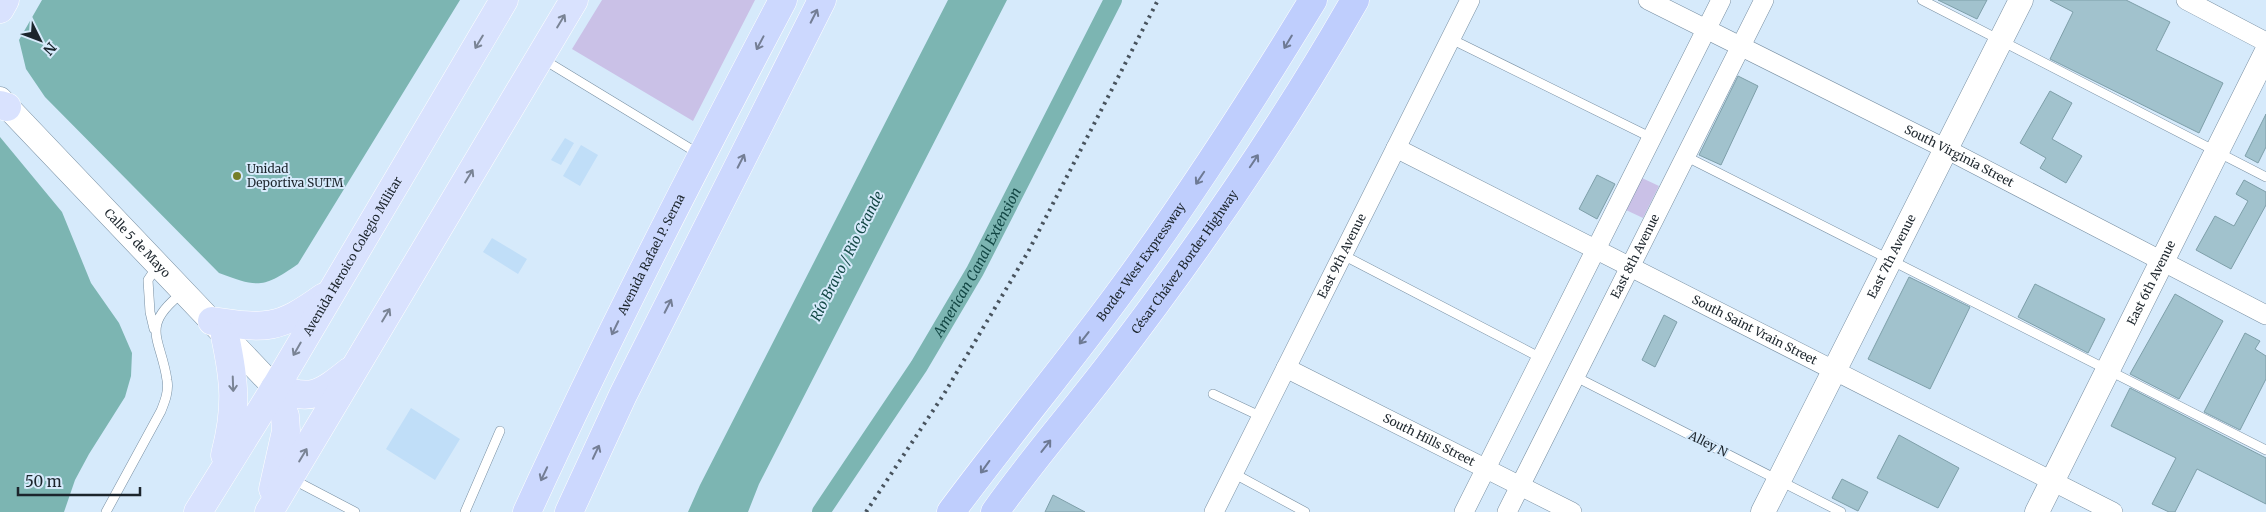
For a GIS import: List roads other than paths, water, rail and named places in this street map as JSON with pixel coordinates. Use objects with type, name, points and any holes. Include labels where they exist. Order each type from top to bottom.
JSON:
[{"type":"highway","name":"Avenida Rafael P. Serna","points":[[527,512],[563,432],[701,155],[783,0]]},
{"type":"highway","points":[[569,512],[628,386],[822,0]]},
{"type":"highway","name":"Border West Expressway","points":[[951,512],[1110,304],[1197,183],[1264,82],[1313,0]]},
{"type":"highway","name":"César Chávez Border Highway","points":[[995,512],[1111,363],[1177,274],[1278,127],[1355,0]]},
{"type":"main road","points":[[0,9],[5,0]]},
{"type":"main road","name":"Avenida Heroico Colegio Militar","points":[[198,512],[275,388],[504,0]]},
{"type":"main road","points":[[268,512],[574,0]]},
{"type":"main road","points":[[219,476],[233,423],[234,379],[218,328],[282,323],[297,316],[331,292]]},
{"type":"main road","points":[[275,388],[298,396],[315,393],[331,386],[356,367]]},
{"type":"main road","points":[[268,512],[286,431],[285,416],[275,388]]},
{"type":"street","name":"East 9th Avenue","points":[[1214,512],[1470,0]]},
{"type":"street","name":"South Virginia Street","points":[[1648,0],[1946,149],[2266,316]]},
{"type":"street","points":[[1464,512],[1721,0]]},
{"type":"street","name":"East 8th Avenue","points":[[1507,512],[1764,0]]},
{"type":"street","name":"East 7th Avenue","points":[[1762,512],[2021,0]]},
{"type":"street","points":[[2186,0],[2266,42]]},
{"type":"street","name":"East 6th Avenue","points":[[2037,512],[2266,53]]},
{"type":"street","name":"Calle 5 de Mayo","points":[[2,104],[275,388]]},
{"type":"street","name":"South Saint Vrain Street","points":[[1396,148],[2113,512]]},
{"type":"street","name":"South Hills Street","points":[[1286,368],[1572,512]]},
{"type":"lane","points":[[1922,0],[2266,177]]},
{"type":"lane","points":[[1451,39],[1652,138]]},
{"type":"lane","points":[[540,57],[701,155]]},
{"type":"lane","points":[[1685,156],[1890,258],[2266,450]]},
{"type":"lane","points":[[1343,255],[1541,358]]},
{"type":"lane","points":[[106,512],[161,411],[167,396],[168,382],[150,312],[148,280],[158,266]]},
{"type":"lane","points":[[154,328],[163,311],[184,292]]},
{"type":"lane","name":"Alley N","points":[[1574,376],[1841,512]]},
{"type":"lane","points":[[1213,394],[1262,417]]},
{"type":"lane","points":[[465,512],[500,432]]},
{"type":"lane","points":[[1233,473],[1306,512]]},
{"type":"lane","points":[[290,478],[355,512]]},
{"type":"water","name":"Unidad Deportiva SUTM","points":[[42,0],[460,0],[298,264],[277,278],[260,283],[252,283],[219,273],[45,97],[26,69],[19,40]]},
{"type":"water","name":"Río Bravo / Rio Grande","points":[[948,0],[1007,0],[759,484],[748,512],[688,512],[700,485]]},
{"type":"water","points":[[0,137],[62,212],[91,283],[119,323],[132,353],[131,376],[125,397],[75,480],[64,512],[0,512]]},
{"type":"waterway","name":"American Canal Extension","points":[[821,512],[919,366],[975,271],[1113,0]]},
{"type":"railway","points":[[866,512],[944,394],[1028,252],[1158,0]]},
{"type":"place","name":"Unidad Deportiva SUTM","points":[[237,176]]}]
